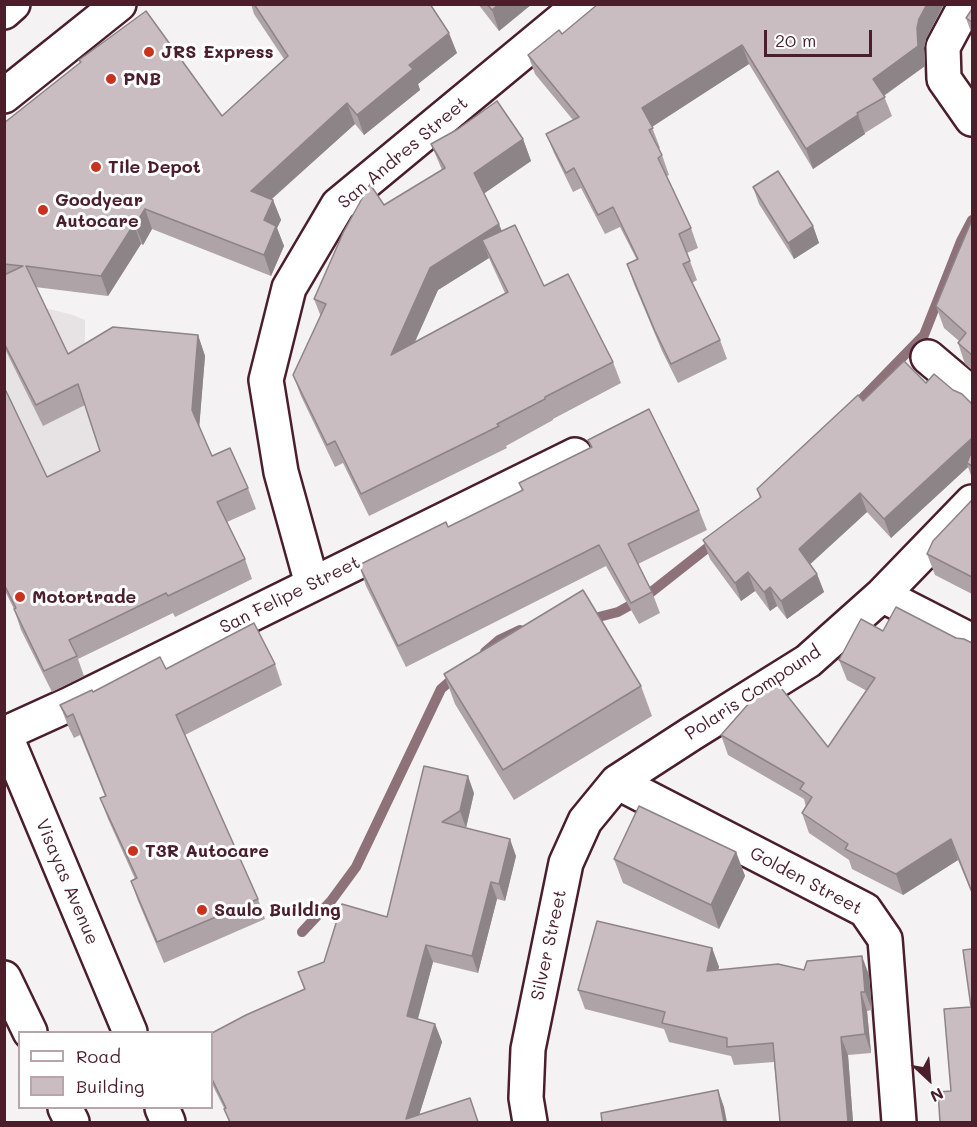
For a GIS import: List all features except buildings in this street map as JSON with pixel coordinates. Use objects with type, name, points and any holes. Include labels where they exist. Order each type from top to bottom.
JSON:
[{"type":"street","points":[[4,12],[13,4]]},
{"type":"street","points":[[4,96],[119,4]]},
{"type":"street","name":"San Andres Street","points":[[312,584],[282,472],[266,380],[289,288],[338,205],[581,4]]},
{"type":"street","points":[[966,4],[943,47],[944,79],[972,119]]},
{"type":"street","points":[[928,357],[972,394]]},
{"type":"street","name":"San Felipe Street","points":[[5,733],[70,704],[575,455]]},
{"type":"street","name":"Polaris Compound","points":[[617,782],[808,661],[882,595],[972,502]]},
{"type":"street","points":[[882,595],[972,641]]},
{"type":"street","name":"Visayas Avenue","points":[[5,733],[130,1031]]},
{"type":"street","name":"Silver Street","points":[[530,1122],[526,1098],[528,1049],[566,863],[585,821],[617,782]]},
{"type":"street","name":"Golden Street","points":[[617,782],[866,910],[885,939],[899,1122]]},
{"type":"street","points":[[4,978],[30,1031]]},
{"type":"shaded area","points":[[5,298],[85,320],[85,341],[79,369],[73,378],[108,466],[5,514]]},
{"type":"waterway","points":[[852,409],[924,335],[961,241],[972,220]]},
{"type":"waterway","points":[[585,620],[618,612],[645,597],[716,541]]},
{"type":"waterway","points":[[485,652],[499,640],[520,630]]},
{"type":"waterway","points":[[302,932],[331,901],[356,867],[441,689],[457,675]]},
{"type":"place","name":"JRS Express","points":[[149,52]]},
{"type":"place","name":"PNB","points":[[111,79]]},
{"type":"place","name":"Tile Depot","points":[[96,167]]},
{"type":"place","name":"Goodyear Autocare","points":[[43,210]]},
{"type":"place","name":"Motortrade","points":[[20,597]]},
{"type":"place","name":"T3R Autocare","points":[[133,851]]},
{"type":"place","name":"Saulo Building","points":[[202,910]]}]
